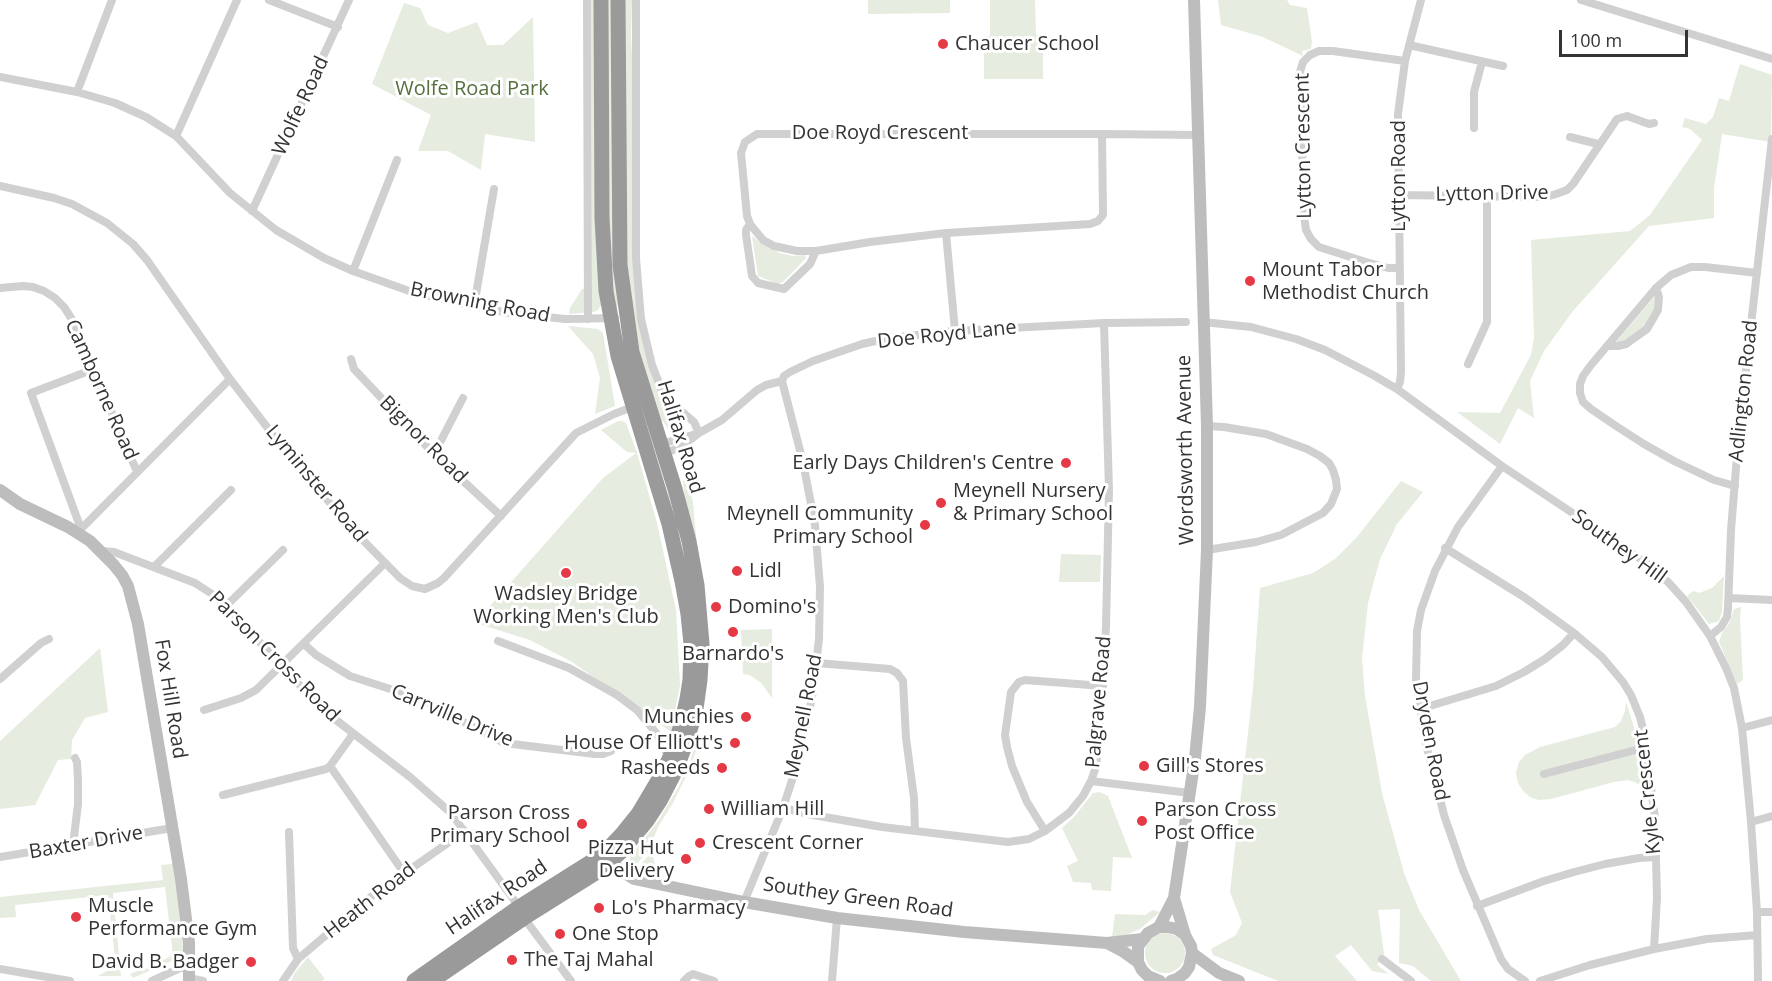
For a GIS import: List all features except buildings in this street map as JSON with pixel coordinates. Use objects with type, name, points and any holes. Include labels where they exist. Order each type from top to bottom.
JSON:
[{"type":"highway","name":"Halifax Road","points":[[601,0],[603,262],[610,319],[632,407],[675,546],[688,614],[691,644],[690,680],[679,733],[669,758],[638,814],[607,857]]},
{"type":"highway","name":"Halifax Road","points":[[432,981],[575,872],[626,847],[647,821],[675,772],[691,728],[700,681],[702,644],[697,585],[689,541],[632,352],[620,264],[618,0]]},
{"type":"highway","points":[[647,454],[654,447],[662,449]]},
{"type":"highway","name":"Halifax Road","points":[[414,981],[522,913]]},
{"type":"street","points":[[77,92],[112,0]]},
{"type":"street","points":[[176,136],[237,0]]},
{"type":"street","points":[[269,0],[338,27]]},
{"type":"street","name":"Wolfe Road","points":[[252,211],[349,0]]},
{"type":"street","points":[[587,0],[588,320]]},
{"type":"street","name":"Halifax Road","points":[[636,0],[636,258],[641,318],[652,365],[662,391],[666,398],[694,422],[699,433]]},
{"type":"street","name":"Wordsworth Avenue","points":[[1159,927],[1174,898],[1190,793],[1200,707],[1207,549],[1207,426],[1194,0]]},
{"type":"street","name":"Lytton Road","points":[[1397,389],[1401,372],[1398,114],[1405,61],[1421,0]]},
{"type":"street","points":[[1581,0],[1772,60]]},
{"type":"street","points":[[1409,45],[1503,66]]},
{"type":"street","name":"Lytton Crescent","points":[[1401,268],[1389,268],[1319,247],[1306,230],[1300,72],[1303,62],[1310,55],[1319,51],[1405,61]]},
{"type":"street","points":[[1474,128],[1474,92],[1482,62]]},
{"type":"street","name":"Browning Road","points":[[0,76],[77,92],[131,109],[176,136],[230,193],[276,230],[298,244],[353,271],[412,292],[474,306],[540,317],[588,320],[627,316]]},
{"type":"street","name":"Lytton Drive","points":[[1398,195],[1546,196],[1556,194],[1567,190],[1612,124],[1621,116],[1632,117],[1649,124],[1654,123]]},
{"type":"street","name":"Doe Royd Crescent","points":[[816,251],[810,264],[784,289],[758,283],[752,276],[746,235],[746,230],[750,225],[745,202],[741,153],[745,142],[757,134],[1198,135]]},
{"type":"street","points":[[750,225],[764,240],[774,246],[797,251],[816,251],[946,233],[1090,224],[1098,221],[1103,215],[1102,134]]},
{"type":"street","points":[[1570,137],[1598,144]]},
{"type":"street","name":"Adlington Road","points":[[1710,636],[1721,627],[1727,617],[1745,373],[1771,168],[1772,139]]},
{"type":"street","points":[[353,271],[397,160]]},
{"type":"street","name":"Lyminster Road","points":[[0,186],[72,204],[94,214],[120,232],[147,260],[230,379],[314,484],[385,563],[412,586],[425,589],[444,578],[576,433],[647,402]]},
{"type":"street","points":[[474,306],[494,189]]},
{"type":"street","points":[[1468,364],[1487,322],[1487,196]]},
{"type":"street","points":[[946,233],[955,331]]},
{"type":"street","points":[[1735,486],[1714,480],[1644,444],[1583,402],[1580,384],[1583,376],[1656,288],[1671,275],[1691,267],[1757,273]]},
{"type":"street","name":"Camborne Road","points":[[0,288],[33,287],[55,298],[64,307],[73,321],[137,472]]},
{"type":"street","points":[[1608,346],[1626,344],[1647,329],[1658,310],[1659,297],[1656,288]]},
{"type":"street","name":"Doe Royd Lane","points":[[662,449],[722,420],[757,390],[782,381],[784,376],[790,372],[813,361],[862,344],[889,338],[955,331],[1104,323],[1186,322]]},
{"type":"street","name":"Southey Hill","points":[[1203,322],[1251,327],[1296,339],[1347,361],[1397,389],[1502,466],[1649,565],[1699,618],[1734,688],[1742,728],[1757,912],[1758,981]]},
{"type":"street","name":"Palgrave Road","points":[[783,808],[835,819],[1008,842],[1029,839],[1045,831],[1069,813],[1083,796],[1096,767],[1106,627],[1109,490],[1104,323]]},
{"type":"street","name":"Bignor Road","points":[[351,359],[354,369],[434,454],[501,516]]},
{"type":"street","points":[[94,369],[31,393],[79,531],[230,379]]},
{"type":"street","name":"Meynell Road","points":[[744,902],[783,808],[805,734],[819,639],[820,586],[815,525],[803,462],[782,381]]},
{"type":"street","points":[[434,454],[463,398]]},
{"type":"street","points":[[1207,426],[1266,434],[1307,449],[1329,463],[1334,470],[1337,489],[1331,504],[1323,513],[1289,531],[1256,542],[1207,549]]},
{"type":"street","name":"Dryden Road","points":[[1502,466],[1445,548],[1427,589],[1417,631],[1416,680],[1426,744],[1444,815],[1463,870],[1501,959],[1508,969],[1525,981]]},
{"type":"street","points":[[154,567],[231,489]]},
{"type":"street","name":"Fox Hill Road","points":[[0,490],[27,507],[79,531],[102,551],[122,575],[133,602],[187,922],[189,975]]},
{"type":"street","name":"Kyle Crescent","points":[[1445,548],[1524,597],[1574,633],[1602,657],[1623,682],[1640,717],[1647,747],[1656,857],[1657,898],[1654,949]]},
{"type":"street","points":[[226,606],[283,550]]},
{"type":"street","name":"Parson Cross Road","points":[[102,551],[114,552],[203,587],[226,606],[323,710],[451,813],[571,981]]},
{"type":"street","points":[[204,710],[251,694],[385,563]]},
{"type":"street","points":[[1729,598],[1772,600]]},
{"type":"street","points":[[1420,709],[1496,686],[1545,659],[1574,633]]},
{"type":"street","points":[[1,677],[41,643],[49,639]]},
{"type":"street","points":[[498,641],[569,668],[617,695],[637,710],[657,734],[669,758]]},
{"type":"street","name":"Carrville Drive","points":[[303,644],[350,676],[418,698],[504,743],[595,754],[611,751]]},
{"type":"street","points":[[817,663],[890,669],[903,681],[915,831]]},
{"type":"street","points":[[1045,831],[1028,802],[1007,747],[1005,735],[1011,692],[1019,682],[1025,680],[1103,686]]},
{"type":"street","points":[[1742,728],[1772,720]]},
{"type":"street","points":[[657,734],[671,736],[679,733]]},
{"type":"street","points":[[223,795],[320,772],[330,766],[353,734]]},
{"type":"street","points":[[1544,774],[1647,747]]},
{"type":"street","points":[[73,845],[78,788],[75,758]]},
{"type":"street","points":[[330,766],[404,873]]},
{"type":"street","points":[[1091,781],[1190,793]]},
{"type":"street","points":[[1751,822],[1772,816]]},
{"type":"street","name":"Baxter Drive","points":[[0,857],[172,828]]},
{"type":"street","name":"Heath Road","points":[[283,981],[298,959],[372,896],[465,831]]},
{"type":"street","points":[[289,832],[293,948],[298,959]]},
{"type":"street","name":"Southey Green Road","points":[[607,857],[620,870],[634,879],[744,902],[837,918],[1107,944],[1142,939]]},
{"type":"street","points":[[1477,906],[1574,872],[1605,864],[1656,857]]},
{"type":"street","name":"Wordsworth Avenue","points":[[1174,898],[1192,953]]},
{"type":"street","points":[[1757,912],[1772,912]]},
{"type":"street","points":[[831,981],[837,918]]},
{"type":"street","points":[[1138,963],[1138,946],[1148,933],[1159,927],[1168,927],[1177,929],[1185,935]]},
{"type":"street","points":[[1540,981],[1590,965],[1654,949],[1707,939],[1757,935]]},
{"type":"street","name":"Southey Green Road","points":[[1107,944],[1124,952],[1153,979]]},
{"type":"street","points":[[1177,978],[1189,967],[1192,953],[1219,973],[1239,981]]},
{"type":"street","points":[[1382,959],[1411,981]]},
{"type":"street","points":[[0,969],[70,981]]},
{"type":"street","points":[[152,981],[178,969],[203,981]]},
{"type":"street","points":[[1177,978],[1202,972],[1219,973]]},
{"type":"street","points":[[684,981],[693,974],[714,981]]},
{"type":"green space","points":[[591,0],[596,0],[601,305],[594,312],[569,314],[570,308],[582,289],[592,288]]},
{"type":"green space","points":[[606,0],[613,0],[619,303],[616,308],[608,266]]},
{"type":"green space","points":[[623,0],[632,0],[631,35],[635,120],[634,250],[654,375],[665,403],[688,421],[683,420],[684,426],[674,431],[668,429],[663,421],[660,422],[639,356],[629,311],[624,222]]},
{"type":"green space","points":[[868,0],[950,0],[950,13],[868,14]]},
{"type":"green space","points":[[990,0],[1035,0],[1036,35],[1043,36],[1043,79],[984,79],[984,36],[990,36]]},
{"type":"green space","points":[[1218,0],[1287,0],[1290,5],[1307,8],[1311,49],[1302,51],[1303,56],[1263,37],[1221,25]]},
{"type":"green space","name":"Wolfe Road Park","points":[[404,3],[420,8],[428,25],[448,33],[477,22],[487,45],[503,45],[533,17],[535,142],[485,134],[481,170],[448,151],[418,151],[431,115],[372,84]]},
{"type":"green space","points":[[1740,64],[1772,75],[1771,142],[1722,134],[1714,188],[1714,218],[1649,226],[1573,311],[1544,351],[1530,381],[1534,418],[1518,408],[1500,444],[1457,412],[1500,413],[1531,355],[1534,338],[1531,240],[1630,231],[1650,215],[1702,140],[1690,129],[1682,127],[1685,118],[1706,124],[1713,117],[1719,98],[1729,101]]},
{"type":"green space","points":[[752,236],[780,253],[793,256],[805,255],[806,258],[783,282],[778,284],[758,276]]},
{"type":"green space","points":[[1655,296],[1656,306],[1650,320],[1639,334],[1616,342]]},
{"type":"green space","points":[[568,326],[598,329],[603,333],[615,406],[595,414],[600,378],[593,354]]},
{"type":"green space","points":[[618,421],[626,423],[637,453],[657,523],[676,610],[680,685],[671,732],[572,662],[530,640],[475,623],[603,478],[636,453],[627,452],[601,430]]},
{"type":"green space","points":[[688,479],[696,536],[693,537],[686,509],[683,481]]},
{"type":"green space","points":[[1401,481],[1423,492],[1397,524],[1380,559],[1368,603],[1362,658],[1365,696],[1382,793],[1404,873],[1419,910],[1461,981],[1431,981],[1413,966],[1399,963],[1400,909],[1378,910],[1384,954],[1377,965],[1389,974],[1372,971],[1351,945],[1335,956],[1357,981],[1278,981],[1213,955],[1211,949],[1236,935],[1242,923],[1230,892],[1253,688],[1260,588],[1313,573],[1335,559],[1357,537]]},
{"type":"green space","points":[[1061,554],[1101,555],[1100,582],[1059,582]]},
{"type":"green space","points":[[1724,576],[1722,612],[1719,621],[1709,624],[1687,596],[1693,591],[1699,593],[1712,588]]},
{"type":"green space","points":[[1741,607],[1743,680],[1737,684],[1719,642],[1734,609]]},
{"type":"green space","points":[[772,629],[772,698],[761,683],[750,675],[743,674],[741,630]]},
{"type":"green space","points":[[100,648],[108,712],[85,718],[72,740],[71,759],[58,760],[35,805],[0,809],[0,741]]},
{"type":"green space","points":[[1626,702],[1640,746],[1648,792],[1637,783],[1628,780],[1551,799],[1538,800],[1523,791],[1516,773],[1519,762],[1525,755],[1540,747],[1615,727],[1621,721]]},
{"type":"green space","points":[[699,735],[702,736],[688,772],[658,827],[652,848],[633,867],[630,857],[658,821],[678,788]]},
{"type":"green space","points":[[1100,792],[1108,796],[1132,858],[1113,857],[1111,891],[1092,890],[1091,883],[1073,882],[1067,866],[1078,861],[1062,828],[1093,793]]},
{"type":"green space","points":[[652,852],[656,868],[655,874],[649,876],[637,871],[637,868]]},
{"type":"green space","points":[[173,864],[181,906],[183,955],[133,978],[130,974],[146,969],[173,955],[165,887],[113,893],[121,976],[98,976],[116,966],[108,895],[15,905],[16,917],[0,918],[0,897],[163,880],[161,865]]},
{"type":"green space","points":[[1153,910],[1160,912],[1140,929],[1126,935],[1112,937],[1115,914],[1145,915]]},
{"type":"green space","points":[[1165,933],[1173,934],[1179,939],[1184,945],[1184,961],[1179,967],[1173,972],[1165,973],[1157,972],[1151,967],[1146,961],[1145,953],[1146,945],[1151,939],[1157,934]]},
{"type":"green space","points":[[308,957],[325,979],[322,981],[291,981],[294,974]]},
{"type":"place","name":"Chaucer School","points":[[943,44]]},
{"type":"place","name":"Mount Tabor Methodist Church","points":[[1250,281]]},
{"type":"place","name":"Early Days Children's Centre","points":[[1066,463]]},
{"type":"place","name":"Meynell Nursery & Primary School","points":[[941,503]]},
{"type":"place","name":"Meynell Community Primary School","points":[[925,525]]},
{"type":"place","name":"Lidl","points":[[737,571]]},
{"type":"place","name":"Wadsley Bridge Working Men's Club","points":[[566,573]]},
{"type":"place","name":"Domino's","points":[[716,607]]},
{"type":"place","name":"Barnardo's","points":[[733,632]]},
{"type":"place","name":"Munchies","points":[[746,717]]},
{"type":"place","name":"House Of Elliott's","points":[[735,743]]},
{"type":"place","name":"Gill's Stores","points":[[1144,766]]},
{"type":"place","name":"Rasheeds","points":[[722,768]]},
{"type":"place","name":"William Hill","points":[[709,809]]},
{"type":"place","name":"Parson Cross Post Office","points":[[1142,821]]},
{"type":"place","name":"Parson Cross Primary School","points":[[582,824]]},
{"type":"place","name":"Crescent Corner","points":[[700,843]]},
{"type":"place","name":"Pizza Hut Delivery","points":[[686,859]]},
{"type":"place","name":"Lo's Pharmacy","points":[[599,908]]},
{"type":"place","name":"Muscle Performance Gym","points":[[76,917]]},
{"type":"place","name":"One Stop","points":[[560,934]]},
{"type":"place","name":"The Taj Mahal","points":[[512,960]]},
{"type":"place","name":"David B. Badger","points":[[251,962]]}]
